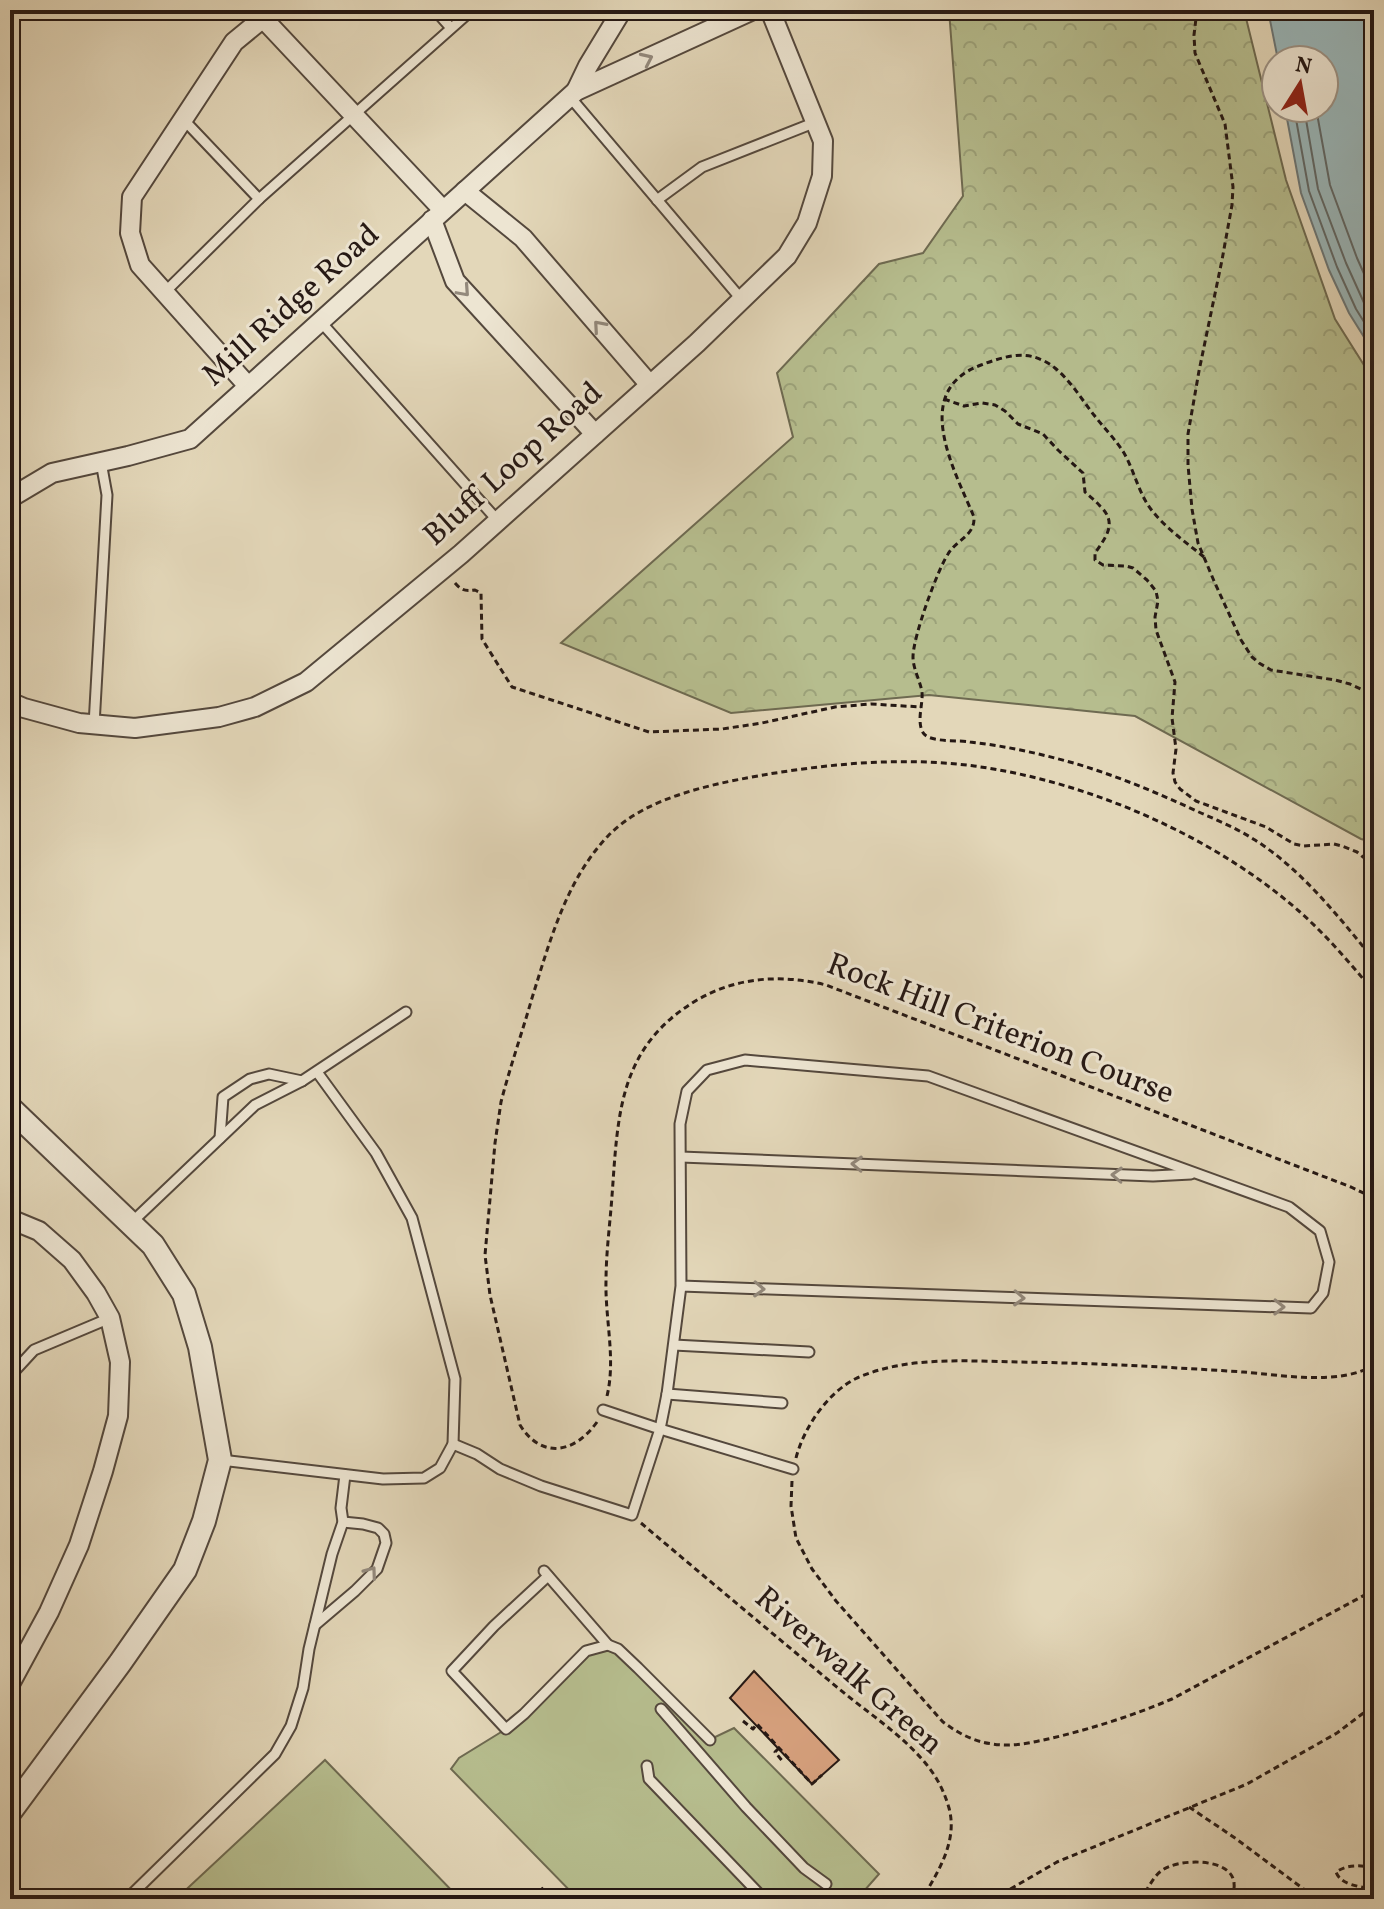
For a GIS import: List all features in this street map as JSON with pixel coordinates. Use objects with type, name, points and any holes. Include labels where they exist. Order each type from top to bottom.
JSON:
[{"type":"street","name":"Mill Ridge Road","points":[[573,94],[622,10]]},
{"type":"street","name":"Mill Ridge Road","points":[[10,498],[52,473],[190,439],[573,94],[753,10]]},
{"type":"street","name":"Bluff Loop Road","points":[[10,702],[79,723],[135,728],[219,717],[255,707],[306,682],[443,569],[650,385],[787,256],[807,223],[822,176],[823,141],[770,10]]},
{"type":"street","points":[[248,386],[140,265],[130,233],[132,197],[234,42],[264,13],[437,215],[455,281],[595,434]]},
{"type":"street","points":[[465,191],[523,238],[650,385]]},
{"type":"street","points":[[10,1108],[153,1245],[184,1294],[200,1347],[220,1460],[204,1521],[185,1570],[10,1812]]},
{"type":"street","points":[[10,1219],[39,1231],[72,1260],[110,1318],[120,1362],[118,1416],[79,1545],[49,1612],[10,1684]]},
{"type":"lane","points":[[435,10],[451,28]]},
{"type":"lane","points":[[165,292],[259,199],[472,10]]},
{"type":"lane","points":[[573,94],[742,300]]},
{"type":"lane","points":[[183,119],[259,199]]},
{"type":"lane","points":[[657,200],[702,167],[816,122]]},
{"type":"lane","points":[[320,321],[498,521]]},
{"type":"lane","points":[[94,725],[107,495],[101,462]]},
{"type":"lane","points":[[131,1223],[255,1105],[317,1072],[406,1012]]},
{"type":"lane","points":[[453,1444],[527,1480],[632,1515],[660,1429],[674,1345],[681,1286],[680,1124],[687,1091],[707,1070],[745,1060],[928,1076],[1289,1207],[1320,1231],[1329,1262],[1323,1293],[1311,1308],[681,1286]]},
{"type":"lane","points":[[220,1460],[383,1479],[424,1478],[440,1468],[453,1444],[455,1379],[412,1218],[376,1153],[317,1072]]},
{"type":"lane","points":[[220,1138],[223,1097],[250,1079],[269,1074],[302,1081]]},
{"type":"lane","points":[[681,1157],[1153,1176],[1195,1173]]},
{"type":"lane","points":[[10,1376],[34,1350],[110,1318]]},
{"type":"lane","points":[[674,1345],[809,1352]]},
{"type":"lane","points":[[667,1394],[782,1403]]},
{"type":"lane","points":[[603,1410],[793,1469]]},
{"type":"lane","points":[[127,1899],[275,1754],[291,1726],[303,1688],[332,1554],[343,1522],[341,1508],[345,1475]]},
{"type":"lane","points":[[315,1625],[377,1569],[386,1543],[384,1534],[378,1528],[343,1522]]},
{"type":"lane","points":[[608,1645],[586,1651],[506,1729],[452,1671],[546,1574],[608,1645],[618,1649],[710,1740]]},
{"type":"lane","points":[[670,1700],[657,1712],[804,1868],[826,1884]]},
{"type":"lane","points":[[647,1766],[649,1779],[764,1899]]},
{"type":"path","points":[[1197,10],[1195,53],[1225,124],[1233,187],[1188,434],[1192,509],[1198,543],[1241,640],[1252,657],[1271,670],[1335,680],[1374,695]]},
{"type":"path","points":[[1204,557],[1154,513],[1122,450],[1055,368],[1038,358],[1020,355],[993,360],[960,375],[944,399],[942,423],[948,452],[975,522],[971,531],[946,556],[915,644],[913,659],[922,693],[921,727],[924,735],[1011,749],[1107,773],[1254,839],[1305,882],[1374,960]]},
{"type":"path","points":[[944,399],[964,406],[982,403],[995,405],[1018,424],[1047,436],[1082,471],[1087,495],[1103,508],[1109,519],[1109,532],[1095,553],[1095,560],[1103,565],[1133,568],[1152,585],[1158,601],[1156,630],[1175,682],[1172,718],[1176,749],[1173,773],[1180,789],[1196,801],[1266,827],[1294,844],[1342,846],[1357,852],[1374,866]]},
{"type":"path","points":[[443,569],[461,590],[481,593],[482,639],[512,687],[636,729],[649,732],[722,729],[835,707],[871,704],[921,707]]},
{"type":"path","name":"Rock Hill Criterion Course","points":[[1374,992],[1307,918],[1235,864],[1187,836],[1125,807],[1080,791],[972,766],[924,763],[842,764],[757,776],[686,793],[639,812],[620,825],[597,850],[572,887],[552,934],[501,1102],[485,1255],[490,1295],[516,1414],[524,1432],[531,1439],[548,1447],[567,1447],[583,1438],[597,1421],[608,1390],[607,1254],[617,1128],[629,1073],[662,1028],[682,1009],[733,984],[767,978],[826,985],[1374,1198]]},
{"type":"path","points":[[1374,1365],[1354,1373],[1319,1377],[1120,1364],[951,1361],[897,1366],[855,1379],[839,1391],[813,1420],[803,1437],[793,1469],[791,1506],[796,1538],[824,1586],[943,1722],[964,1735],[992,1744],[1021,1744],[1050,1738],[1140,1713],[1196,1687],[1374,1590]]},
{"type":"path","name":"Riverwalk Green","points":[[632,1515],[896,1734],[930,1769],[944,1792],[950,1812],[950,1831],[949,1845],[939,1870],[922,1899]]},
{"type":"path","points":[[993,1899],[1057,1862],[1247,1784],[1337,1733],[1374,1705]]},
{"type":"path","points":[[743,1721],[753,1729],[757,1724],[812,1784],[822,1775]]},
{"type":"path","points":[[779,1748],[775,1752],[784,1763]]},
{"type":"path","points":[[1189,1807],[1317,1899]]},
{"type":"path","points":[[1138,1899],[1159,1872],[1187,1861],[1220,1866],[1229,1871],[1234,1889],[1226,1899]]},
{"type":"path","points":[[1374,1868],[1345,1867],[1336,1872],[1345,1883],[1374,1890]]},
{"type":"path","points":[[532,1899],[544,1887]]},
{"type":"green space","points":[[949,10],[1244,10],[1260,75],[1260,124],[1272,124],[1286,180],[1335,319],[1374,381],[1374,842],[1361,839],[1135,716],[929,695],[731,713],[561,643],[793,437],[777,373],[879,264],[923,253],[963,196]]},
{"type":"green space","points":[[608,1645],[709,1740],[734,1728],[879,1874],[857,1899],[578,1899],[451,1769],[459,1758],[506,1729],[586,1651]]},
{"type":"green space","points":[[325,1760],[460,1899],[176,1899]]},
{"type":"water","points":[[1268,10],[1374,10],[1374,353],[1349,313],[1329,270],[1301,193],[1288,124],[1340,124],[1340,44],[1275,44]]},
{"type":"building","points":[[754,1671],[839,1760],[812,1784],[730,1698]]}]
